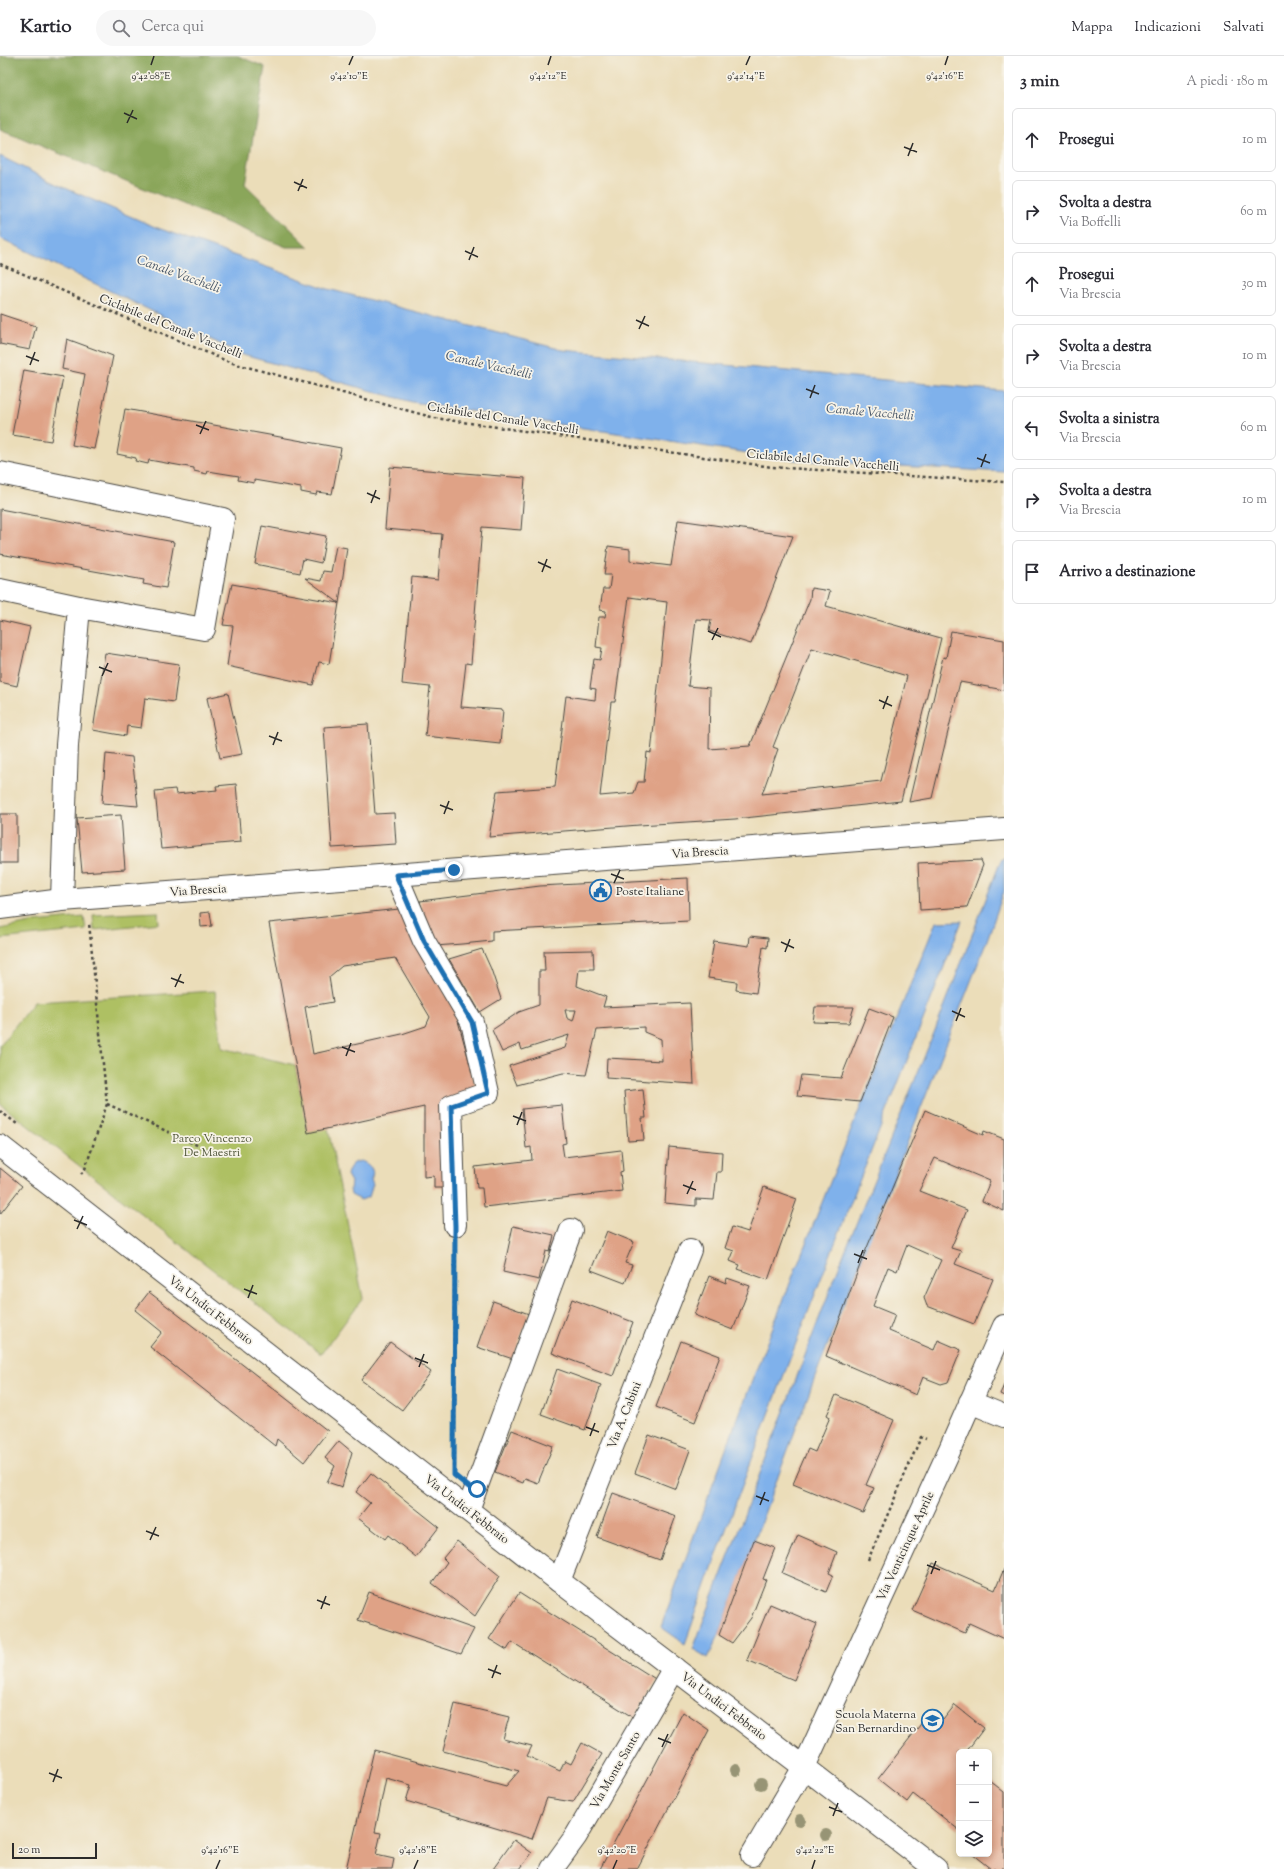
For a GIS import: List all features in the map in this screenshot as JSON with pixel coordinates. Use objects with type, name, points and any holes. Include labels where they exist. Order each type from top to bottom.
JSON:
[{"type":"street","points":[[0,473],[223,519],[204,629],[79,607],[0,590]]},
{"type":"street","points":[[62,900],[67,745],[79,607]]},
{"type":"street","name":"Via Brescia","points":[[0,908],[86,898],[1004,829]]},
{"type":"street","points":[[396,875],[424,941],[472,1022],[488,1093],[451,1106],[455,1226]]},
{"type":"street","name":"Via Undici Febbraio","points":[[0,1146],[559,1581],[936,1869]]},
{"type":"street","points":[[461,1504],[571,1230]]},
{"type":"street","name":"Via A. Cabini","points":[[559,1581],[690,1250]]},
{"type":"street","name":"Via Venticinque Aprile","points":[[752,1855],[804,1767],[950,1449],[1004,1326]]},
{"type":"street","points":[[970,1402],[1004,1416]]},
{"type":"street","name":"Via Monte Santo","points":[[552,1869],[576,1836],[674,1668]]},
{"type":"path","name":"Ciclabile del Canale Vacchelli","points":[[0,264],[229,362],[435,418],[772,467],[1004,482]]},
{"type":"path","points":[[81,1174],[85,1169],[107,1104],[86,898]]},
{"type":"path","points":[[107,1104],[208,1150]]},
{"type":"path","points":[[0,1111],[19,1126]]},
{"type":"path","points":[[75,1169],[87,1179]]},
{"type":"path","points":[[455,1226],[461,1504]]},
{"type":"path","points":[[868,1561],[921,1437],[950,1449]]},
{"type":"green space","points":[[0,56],[238,56],[265,67],[245,184],[309,247],[286,247],[0,129]]},
{"type":"green space","points":[[158,912],[159,923],[94,930],[93,915]]},
{"type":"green space","points":[[84,917],[86,930],[0,939],[0,929],[35,922]]},
{"type":"green space","name":"Parco Vincenzo De Maestri","points":[[215,991],[222,1048],[295,1065],[308,1132],[328,1128],[363,1298],[321,1354],[0,1104],[0,1045],[34,1002]]},
{"type":"water","name":"Canale Vacchelli","points":[[0,156],[56,184],[155,227],[328,289],[563,350],[1004,391],[1004,472],[794,460],[412,402],[243,355],[0,238]]},
{"type":"water","points":[[1004,857],[1004,891],[986,943],[817,1372],[719,1635],[708,1658],[693,1649],[843,1256],[936,1028],[1001,860]]},
{"type":"water","points":[[962,921],[785,1371],[717,1553],[685,1644],[661,1627],[726,1449],[829,1185],[936,922]]},
{"type":"water","points":[[361,1161],[371,1168],[373,1173],[371,1179],[373,1184],[369,1197],[361,1200],[351,1195],[351,1182],[347,1175],[351,1165],[355,1162]]},
{"type":"building","points":[[0,314],[36,326],[30,350],[0,344]]},
{"type":"building","points":[[67,339],[113,356],[94,449],[72,445],[85,374],[62,369]]},
{"type":"building","points":[[24,370],[63,377],[51,441],[12,435]]},
{"type":"building","points":[[125,409],[341,448],[332,494],[317,492],[316,495],[301,492],[301,488],[254,480],[254,483],[238,480],[239,476],[208,471],[207,474],[194,471],[194,468],[149,460],[148,464],[135,461],[136,458],[117,454]]},
{"type":"building","points":[[390,467],[525,478],[521,530],[482,527],[471,664],[466,663],[461,707],[503,710],[500,744],[425,736],[430,687],[402,684],[412,577],[438,580],[442,534],[385,529]]},
{"type":"building","points":[[0,509],[174,542],[166,588],[143,584],[144,580],[0,554]]},
{"type":"building","points":[[678,520],[793,536],[751,644],[709,631],[711,620],[696,619],[688,686],[710,688],[709,749],[750,746],[810,599],[811,588],[830,591],[826,606],[941,638],[901,801],[735,819],[489,837],[497,791],[555,787],[566,696],[595,700],[596,689],[590,688],[594,659],[600,660],[602,648],[596,647],[599,617],[605,617],[606,611],[600,610],[603,589],[609,589],[611,575],[604,575],[608,546],[630,549],[630,561],[671,566]],"holes":[[[629,597],[667,602],[651,753],[647,752],[644,782],[638,782],[634,793],[600,796],[611,702],[615,702]],[[812,648],[907,676],[881,781],[762,794],[778,749],[773,747]]]},
{"type":"building","points":[[262,526],[310,535],[310,533],[326,536],[321,563],[303,559],[300,573],[255,564]]},
{"type":"building","points":[[336,546],[347,548],[339,603],[305,578],[321,581],[323,571],[331,572]]},
{"type":"building","points":[[232,584],[339,603],[329,664],[319,662],[313,685],[227,666],[233,626],[223,625]]},
{"type":"building","points":[[0,620],[30,627],[17,686],[0,682]]},
{"type":"building","points":[[951,631],[1004,640],[1004,690],[960,682],[932,798],[909,802],[943,657],[946,658]]},
{"type":"building","points":[[105,653],[179,664],[174,702],[145,698],[141,728],[127,726],[126,736],[93,730]]},
{"type":"building","points":[[228,693],[242,754],[220,758],[207,698]]},
{"type":"building","points":[[368,724],[375,814],[394,813],[396,844],[332,848],[324,727]]},
{"type":"building","points":[[106,754],[132,757],[138,806],[102,803]]},
{"type":"building","points":[[236,784],[241,842],[161,849],[155,791],[175,789],[176,794],[217,790],[216,786]]},
{"type":"building","points":[[0,814],[17,814],[17,863],[0,863]]},
{"type":"building","points":[[121,815],[125,869],[82,872],[77,818]]},
{"type":"building","points":[[981,860],[983,865],[967,907],[920,910],[918,863]]},
{"type":"building","points":[[688,878],[689,921],[492,931],[492,941],[462,944],[435,946],[425,925],[420,901],[540,886]]},
{"type":"building","points":[[399,909],[455,1010],[477,1090],[453,1097],[450,1188],[434,1188],[434,1176],[424,1177],[424,1107],[308,1133],[269,923]],"holes":[[[395,958],[430,1017],[426,1026],[402,1034],[313,1054],[305,1007],[333,1002],[329,977],[342,966]]]},
{"type":"building","points":[[210,912],[212,926],[201,927],[200,913]]},
{"type":"building","points":[[750,936],[768,938],[767,948],[763,947],[756,993],[736,990],[737,982],[708,978],[714,941],[749,946]]},
{"type":"building","points":[[482,949],[491,969],[501,999],[480,1012],[449,959]]},
{"type":"building","points":[[593,950],[594,969],[579,969],[577,986],[606,997],[603,1007],[690,1003],[694,1084],[606,1078],[607,1058],[662,1061],[661,1039],[644,1032],[644,1027],[597,1030],[586,1075],[563,1073],[517,1085],[509,1066],[565,1048],[569,1035],[522,1050],[520,1044],[502,1052],[492,1030],[519,1012],[539,1005],[539,971],[545,971],[544,951]],"holes":[[[565,1010],[576,1010],[573,1021],[567,1018]]]},
{"type":"building","points":[[815,1007],[854,1007],[849,1023],[813,1022]]},
{"type":"building","points":[[869,1008],[893,1017],[860,1102],[797,1096],[801,1075],[841,1078]]},
{"type":"building","points":[[643,1089],[646,1118],[642,1118],[644,1140],[628,1141],[624,1091]]},
{"type":"building","points":[[562,1105],[566,1143],[562,1144],[564,1157],[621,1150],[623,1171],[620,1172],[622,1191],[484,1207],[482,1188],[477,1188],[475,1167],[532,1160],[531,1147],[526,1148],[522,1109]]},
{"type":"building","points":[[925,1110],[983,1135],[984,1131],[1004,1139],[1004,1211],[982,1201],[990,1181],[935,1158],[919,1191],[967,1210],[951,1248],[961,1251],[955,1264],[993,1279],[974,1324],[927,1306],[924,1298],[941,1260],[907,1245],[897,1271],[888,1267],[873,1306],[895,1315],[889,1331],[934,1350],[938,1340],[961,1350],[948,1382],[941,1384],[923,1377],[916,1395],[826,1356],[863,1257]]},
{"type":"building","points":[[669,1147],[722,1152],[721,1172],[717,1172],[714,1200],[696,1199],[696,1206],[665,1203]]},
{"type":"building","points":[[0,1168],[22,1186],[0,1214]]},
{"type":"building","points":[[764,1187],[797,1199],[768,1280],[738,1269],[740,1265],[730,1261],[734,1251],[725,1248],[732,1227],[748,1232]]},
{"type":"building","points":[[513,1226],[554,1235],[550,1252],[546,1251],[539,1280],[503,1272]]},
{"type":"building","points":[[607,1231],[634,1242],[625,1263],[632,1265],[625,1283],[591,1270]]},
{"type":"building","points":[[709,1276],[726,1283],[727,1278],[750,1286],[733,1330],[694,1315]]},
{"type":"building","points":[[149,1292],[328,1431],[304,1462],[277,1439],[275,1446],[150,1347],[162,1332],[135,1310]]},
{"type":"building","points":[[572,1299],[633,1322],[613,1376],[552,1353]]},
{"type":"building","points":[[493,1301],[529,1314],[513,1359],[477,1347]]},
{"type":"building","points":[[681,1341],[720,1356],[695,1422],[656,1407]]},
{"type":"building","points":[[390,1342],[431,1372],[402,1410],[361,1380]]},
{"type":"building","points":[[557,1369],[601,1385],[585,1430],[541,1414]]},
{"type":"building","points":[[1004,1385],[1004,1396],[1000,1394]]},
{"type":"building","points":[[836,1395],[894,1420],[866,1485],[874,1488],[863,1513],[793,1484],[808,1449],[815,1452],[830,1417],[827,1415]]},
{"type":"building","points":[[512,1430],[553,1446],[538,1483],[525,1478],[523,1483],[495,1472]]},
{"type":"building","points":[[649,1435],[690,1450],[676,1489],[635,1473]]},
{"type":"building","points":[[339,1441],[352,1452],[342,1487],[327,1482],[335,1466],[325,1458]]},
{"type":"building","points":[[371,1473],[439,1527],[416,1557],[388,1535],[385,1539],[358,1518],[370,1503],[356,1492]]},
{"type":"building","points":[[613,1493],[676,1516],[660,1560],[597,1537]]},
{"type":"building","points":[[798,1535],[837,1552],[829,1573],[833,1575],[826,1592],[782,1573]]},
{"type":"building","points":[[754,1540],[775,1548],[763,1579],[766,1580],[751,1618],[732,1643],[719,1635]]},
{"type":"building","points":[[457,1541],[500,1576],[475,1616],[432,1583],[447,1562],[443,1558]]},
{"type":"building","points":[[933,1563],[995,1590],[1004,1569],[1004,1639],[969,1623],[965,1633],[912,1610]]},
{"type":"building","points":[[369,1592],[474,1629],[461,1654],[358,1620]]},
{"type":"building","points":[[519,1593],[657,1680],[634,1718],[512,1642],[507,1650],[489,1639]]},
{"type":"building","points":[[770,1604],[817,1624],[794,1680],[747,1660]]},
{"type":"building","points":[[455,1704],[509,1717],[503,1739],[532,1746],[527,1756],[560,1771],[565,1761],[571,1764],[582,1743],[602,1754],[573,1802],[547,1798],[532,1839],[406,1801],[411,1785],[386,1778],[375,1832],[381,1833],[376,1855],[394,1859],[392,1869],[346,1869],[374,1750],[506,1786],[519,1771],[443,1751]]},
{"type":"building","points":[[955,1705],[984,1728],[968,1749],[956,1749],[956,1828],[913,1794],[907,1802],[878,1779],[931,1711],[943,1720]]},
{"type":"building","points":[[683,1712],[709,1730],[637,1869],[600,1869]]},
{"type":"building","points":[[992,1782],[1004,1792],[1004,1866],[1002,1869],[991,1869],[976,1857],[992,1857]]},
{"type":"building","points":[[514,1840],[532,1853],[520,1869],[493,1869]]},
{"type":"place","name":"Poste Italiane","points":[[600,891]]},
{"type":"place","name":"Scuola Materna San Bernardino","points":[[932,1721]]},
{"type":"route","points":[[454,870],[396,875],[424,941],[472,1022],[488,1093],[451,1106],[455,1226],[454,1475],[475,1492],[477,1489]]}]
